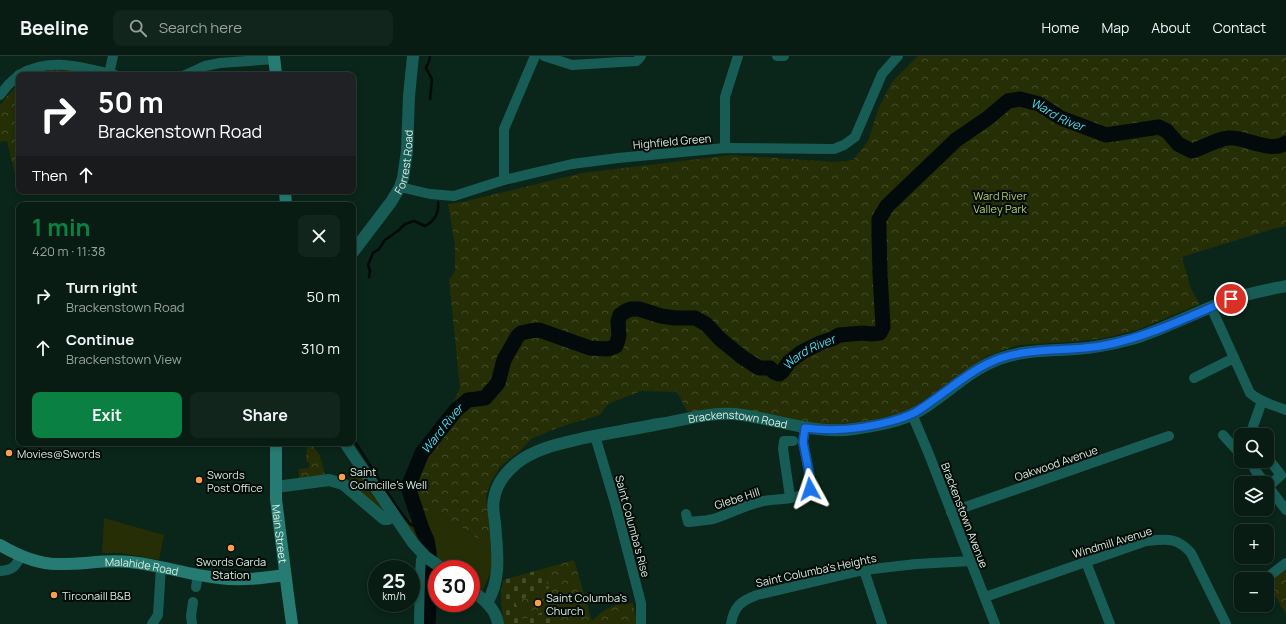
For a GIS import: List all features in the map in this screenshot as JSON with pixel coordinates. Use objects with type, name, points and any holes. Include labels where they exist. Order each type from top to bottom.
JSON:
[{"type":"main road","points":[[274,57],[276,72]]},
{"type":"main road","name":"Main Street","points":[[276,446],[276,499],[292,624]]},
{"type":"main road","name":"Malahide Road","points":[[0,546],[8,551],[41,562],[56,564],[118,561],[161,567],[197,581],[264,578],[285,575]]},
{"type":"street","points":[[112,72],[113,56]]},
{"type":"street","name":"Forrest Road","points":[[356,248],[392,202],[400,187],[405,167],[413,56]]},
{"type":"street","points":[[504,180],[504,129],[535,56]]},
{"type":"street","points":[[544,56],[572,65],[637,61],[641,56]]},
{"type":"street","points":[[724,148],[725,97],[738,56]]},
{"type":"street","points":[[777,56],[784,56]]},
{"type":"street","name":"Highfield Green","points":[[400,187],[430,194],[454,196],[504,180],[572,164],[724,148],[834,149],[844,145],[855,136],[882,74],[898,56]]},
{"type":"street","points":[[192,72],[205,66],[220,63],[274,57]]},
{"type":"street","points":[[25,72],[36,66],[56,62],[104,72]]},
{"type":"street","points":[[0,95],[16,78]]},
{"type":"street","name":"Brackenstown Road","points":[[487,602],[494,590],[498,567],[494,499],[498,487],[514,466],[533,453],[544,448],[595,436],[724,414],[753,417],[805,428],[832,430],[852,430],[877,425],[912,414],[923,408],[974,371],[1001,358],[1020,353],[1077,349],[1106,345],[1133,338],[1164,327],[1231,299],[1286,286]]},
{"type":"street","points":[[1211,307],[1250,393],[1255,398],[1286,410]]},
{"type":"street","points":[[1194,378],[1234,358]]},
{"type":"street","points":[[1252,428],[1262,401]]},
{"type":"street","name":"Brackenstown Avenue","points":[[912,414],[995,624]]},
{"type":"street","name":"Glebe Hill","points":[[686,514],[688,522],[712,519],[763,501],[794,498],[805,494],[810,489],[810,477],[803,442],[805,428]]},
{"type":"street","points":[[1223,435],[1234,447]]},
{"type":"street","name":"Saint Columba's Rise","points":[[595,436],[641,603],[641,624]]},
{"type":"street","name":"Oakwood Avenue","points":[[951,512],[1169,436]]},
{"type":"street","points":[[790,498],[783,449],[784,441],[793,441]]},
{"type":"street","points":[[346,446],[413,543],[424,556],[430,560]]},
{"type":"street","points":[[1274,466],[1281,475],[1274,480]]},
{"type":"street","points":[[276,487],[329,480],[343,484],[384,519],[394,516]]},
{"type":"street","points":[[1274,494],[1286,510]]},
{"type":"street","name":"Windmill Avenue","points":[[985,597],[1146,541],[1163,539],[1184,545],[1191,553],[1226,624]]},
{"type":"street","points":[[0,571],[12,568],[16,565],[21,556]]},
{"type":"street","points":[[419,624],[421,560],[424,556]]},
{"type":"street","name":"Saint Columba's Heights","points":[[730,624],[737,607],[746,599],[757,594],[864,570],[916,564],[971,561]]},
{"type":"street","points":[[1086,562],[1110,624]]},
{"type":"street","points":[[1274,572],[1286,563]]},
{"type":"street","points":[[152,624],[158,615],[161,567]]},
{"type":"street","points":[[864,570],[882,624]]},
{"type":"street","points":[[480,597],[487,602],[495,613],[498,624]]},
{"type":"street","points":[[192,624],[191,616],[193,602]]},
{"type":"green space","name":"Ward River Valley Park","points":[[918,56],[1286,56],[1286,226],[1182,257],[1191,289],[1200,304],[1137,330],[1105,338],[1019,345],[987,356],[910,410],[894,415],[855,424],[826,425],[688,413],[677,392],[641,391],[608,404],[600,415],[557,428],[531,439],[520,451],[500,467],[490,484],[486,496],[491,548],[452,521],[436,512],[423,510],[417,495],[416,487],[418,479],[421,470],[431,453],[446,432],[445,416],[450,410],[460,388],[449,280],[455,271],[455,246],[448,204],[462,202],[582,173],[731,155],[835,162],[853,160],[868,141],[878,109],[892,82]]},
{"type":"green space","points":[[65,67],[82,72],[37,72]]},
{"type":"green space","points":[[16,86],[16,179],[7,141],[0,142],[0,105]]},
{"type":"green space","points":[[307,446],[313,446],[320,456],[325,474],[299,481],[299,469],[309,468],[309,462],[306,462]]},
{"type":"green space","points":[[356,471],[384,511],[347,482]]},
{"type":"green space","points":[[423,510],[436,512],[452,521],[491,548],[494,564],[483,590],[480,589],[480,560],[437,560],[428,553],[404,523]]},
{"type":"green space","points":[[104,518],[164,535],[159,560],[121,553],[102,553]]},
{"type":"green space","points":[[574,560],[592,621],[606,609],[615,605],[633,603],[637,624],[556,624],[550,609],[523,620],[515,602],[549,588],[542,569]]},
{"type":"green space","points":[[542,569],[550,588],[515,602],[550,609],[556,624],[503,624],[501,594],[503,580]]},
{"type":"green space","points":[[1286,569],[1286,614],[1274,594],[1274,578]]},
{"type":"waterway","points":[[430,56],[426,68],[432,79],[430,99]]},
{"type":"waterway","name":"Ward River","points":[[428,624],[431,575],[429,552],[427,540],[408,487],[422,453],[456,410],[468,400],[485,398],[498,383],[504,360],[517,337],[521,333],[539,330],[590,348],[608,349],[616,346],[619,336],[618,321],[620,315],[631,309],[639,309],[661,316],[695,318],[706,324],[720,339],[742,357],[759,368],[770,368],[779,374],[789,362],[802,352],[839,335],[880,333],[883,327],[879,219],[887,206],[956,140],[988,118],[1008,101],[1020,99],[1039,104],[1061,118],[1106,135],[1159,127],[1167,131],[1178,144],[1192,151],[1228,138],[1242,139],[1273,147],[1286,143]]},
{"type":"waterway","points":[[369,277],[370,271],[368,265],[373,253],[379,249],[385,240],[405,224],[414,221],[425,226],[431,222],[436,216],[438,202]]},
{"type":"waterway","points":[[356,444],[397,507],[410,524],[422,529]]},
{"type":"place","name":"Movies@Swords","points":[[9,453]]},
{"type":"place","name":"Saint Colmcille's Well","points":[[342,477]]},
{"type":"place","name":"Swords Post Office","points":[[199,480]]},
{"type":"place","name":"Swords Garda Station","points":[[231,548]]},
{"type":"place","name":"Tirconaill B&B","points":[[54,595]]},
{"type":"place","name":"Saint Columba's Church","points":[[538,603]]},
{"type":"route","points":[[810,489],[810,477],[803,442],[805,428],[820,430],[852,430],[903,418],[923,408],[974,371],[1001,358],[1020,353],[1077,349],[1106,345],[1133,338],[1164,327],[1231,299]]}]
